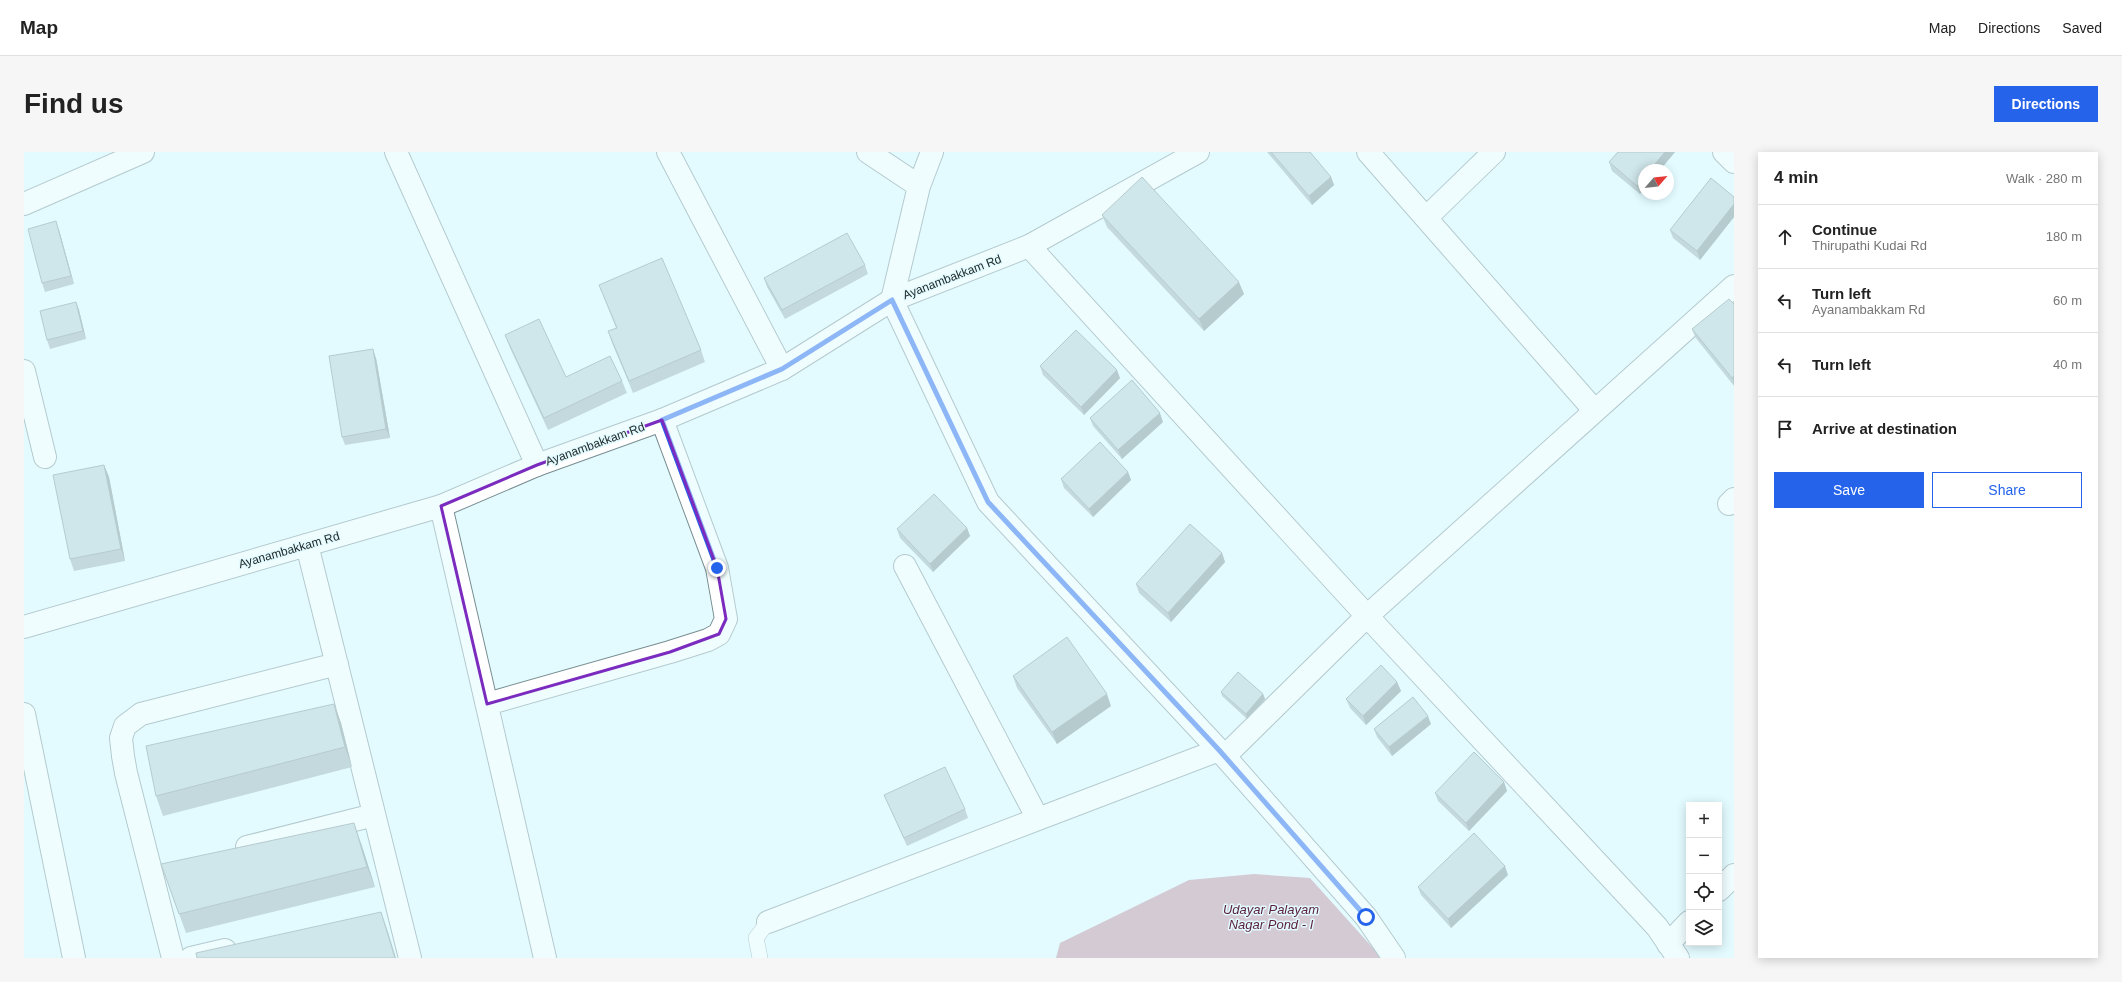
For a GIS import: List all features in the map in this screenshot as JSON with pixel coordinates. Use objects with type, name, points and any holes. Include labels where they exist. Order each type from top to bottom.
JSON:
[{"type":"street","points":[[24,204],[143,152]]},
{"type":"street","points":[[396,152],[537,465]]},
{"type":"street","points":[[668,152],[782,369]]},
{"type":"street","points":[[868,152],[919,186]]},
{"type":"street","points":[[932,152],[919,186],[892,300],[988,502],[1222,753],[1366,917],[1394,958]]},
{"type":"street","name":"Ayanambakkam Rd","points":[[24,627],[441,506],[537,465],[662,420],[782,369],[892,300],[1029,246],[1198,152]]},
{"type":"street","points":[[1368,152],[1595,411]]},
{"type":"street","points":[[1426,218],[1494,152]]},
{"type":"street","points":[[1724,152],[1734,162]]},
{"type":"street","points":[[1029,246],[1367,616],[1657,927],[1673,951],[1686,927]]},
{"type":"street","points":[[768,922],[1038,819],[1222,753],[1367,616],[1734,286]]},
{"type":"street","points":[[24,371],[45,457]]},
{"type":"street","points":[[487,704],[678,650],[708,640],[719,634],[726,618],[717,568],[662,420]]},
{"type":"street","points":[[441,506],[545,958]]},
{"type":"street","points":[[307,545],[410,958]]},
{"type":"street","points":[[904,566],[1038,819]]},
{"type":"street","points":[[173,958],[126,773],[121,738],[124,726],[141,714],[337,664]]},
{"type":"street","points":[[24,714],[74,958]]},
{"type":"street","points":[[228,852],[374,815]]},
{"type":"street","points":[[151,872],[174,866]]},
{"type":"street","points":[[1722,887],[1734,874]]},
{"type":"street","points":[[375,914],[398,909]]},
{"type":"street","points":[[191,958],[245,945]]},
{"type":"lane","points":[[760,958],[756,938],[768,922]]},
{"type":"highlighted area","points":[[662,420],[717,568],[726,619],[719,634],[670,652],[487,704],[441,506],[537,465]]},
{"type":"water","name":"Udayar Palayam Nagar Pond - I","points":[[1254,874],[1310,878],[1382,958],[1056,958],[1060,943],[1189,880]]},
{"type":"building","points":[[1271,152],[1310,152],[1331,177],[1309,196]]},
{"type":"building","points":[[1618,152],[1665,152],[1655,164],[1638,164],[1637,186],[1609,162]]},
{"type":"building","points":[[1142,177],[1239,282],[1199,319],[1102,215]]},
{"type":"building","points":[[1711,178],[1734,197],[1734,204],[1697,251],[1670,230]]},
{"type":"building","points":[[56,221],[71,276],[42,283],[28,229]]},
{"type":"building","points":[[847,233],[865,265],[782,310],[764,278]]},
{"type":"building","points":[[662,258],[701,350],[629,381],[608,331],[617,328],[599,285]]},
{"type":"building","points":[[1729,299],[1734,304],[1734,376],[1732,378],[1692,329]]},
{"type":"building","points":[[76,302],[83,331],[47,340],[40,311]]},
{"type":"building","points":[[539,319],[566,377],[610,356],[622,381],[544,418],[505,335]]},
{"type":"building","points":[[1076,330],[1117,370],[1081,407],[1040,366]]},
{"type":"building","points":[[373,349],[386,429],[342,437],[329,356]]},
{"type":"building","points":[[1132,380],[1160,413],[1118,450],[1090,418]]},
{"type":"building","points":[[1100,442],[1128,472],[1089,509],[1061,479]]},
{"type":"building","points":[[104,465],[121,549],[70,559],[53,475]]},
{"type":"building","points":[[934,494],[967,528],[930,564],[897,529]]},
{"type":"building","points":[[1190,524],[1222,553],[1168,613],[1136,584]]},
{"type":"building","points":[[1067,637],[1107,694],[1052,732],[1013,676]]},
{"type":"building","points":[[1381,665],[1397,682],[1363,716],[1346,699]]},
{"type":"building","points":[[1238,672],[1263,694],[1246,714],[1221,692]]},
{"type":"building","points":[[1413,697],[1428,716],[1389,747],[1374,729]]},
{"type":"building","points":[[334,704],[345,747],[156,796],[146,746]]},
{"type":"building","points":[[1474,752],[1504,782],[1466,823],[1435,793]]},
{"type":"building","points":[[945,767],[965,809],[904,838],[884,795]]},
{"type":"building","points":[[354,823],[367,867],[179,914],[161,864]]},
{"type":"building","points":[[1474,833],[1505,866],[1448,919],[1418,887]]},
{"type":"building","points":[[381,912],[395,958],[197,958],[196,953]]},
{"type":"route","points":[[717,568],[662,420],[782,369],[892,300],[988,502],[1219,750],[1366,917]]}]
